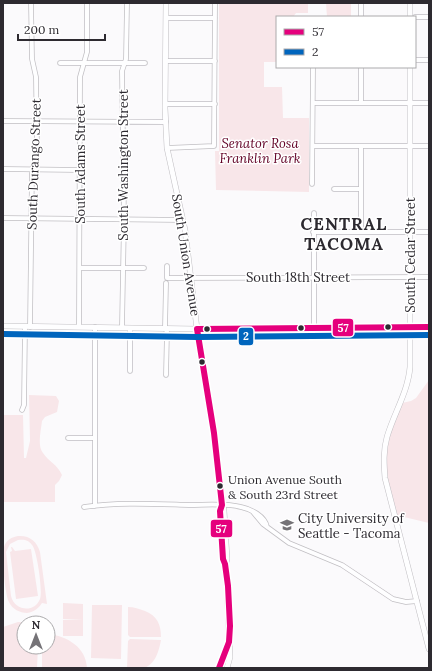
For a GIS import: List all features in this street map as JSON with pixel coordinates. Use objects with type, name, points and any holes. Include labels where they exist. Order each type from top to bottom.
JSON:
[{"type":"main road","name":"South Union Avenue","points":[[166,3],[165,104],[167,148],[183,220],[197,328],[214,428],[222,505],[224,511],[230,657],[227,668]]},
{"type":"main road","points":[[410,3],[410,16]]},
{"type":"main road","name":"South Cedar Street","points":[[410,68],[409,377],[406,389],[387,438],[384,464],[387,484],[429,649]]},
{"type":"main road","points":[[3,326],[95,328],[429,327]]},
{"type":"main road","name":"South Union Avenue","points":[[219,668],[229,643]]},
{"type":"street","name":"South Durango Street","points":[[22,410],[24,405],[28,327],[32,169],[35,162],[37,147],[36,77],[32,59],[31,3]]},
{"type":"street","name":"South Adams Street","points":[[79,327],[80,77],[87,56],[87,3]]},
{"type":"street","name":"South Washington Street","points":[[122,328],[124,220],[122,71],[126,59],[126,3]]},
{"type":"street","points":[[167,148],[214,146],[215,3]]},
{"type":"street","points":[[361,3],[361,16]]},
{"type":"street","points":[[416,17],[429,17]]},
{"type":"street","points":[[166,18],[215,18]]},
{"type":"street","points":[[416,60],[429,60]]},
{"type":"street","points":[[166,61],[215,61]]},
{"type":"street","points":[[60,63],[145,63]]},
{"type":"street","points":[[312,184],[313,68]]},
{"type":"street","points":[[361,68],[362,103]]},
{"type":"street","points":[[313,103],[429,103]]},
{"type":"street","points":[[165,104],[215,104]]},
{"type":"street","points":[[3,121],[166,122]]},
{"type":"street","points":[[313,146],[429,146]]},
{"type":"street","points":[[361,146],[361,232]]},
{"type":"street","points":[[3,169],[80,170]]},
{"type":"street","points":[[334,189],[361,189]]},
{"type":"street","points":[[314,213],[314,328]]},
{"type":"street","points":[[3,218],[183,220]]},
{"type":"street","points":[[314,232],[429,232]]},
{"type":"street","points":[[166,375],[167,266]]},
{"type":"street","points":[[80,268],[144,268]]},
{"type":"street","name":"South 18th Street","points":[[167,280],[190,278],[429,277]]},
{"type":"street","points":[[95,328],[95,506]]},
{"type":"street","points":[[130,328],[130,371]]},
{"type":"street","points":[[68,438],[95,438]]},
{"type":"street","points":[[84,507],[142,504],[222,505],[242,507],[253,512],[260,522],[289,543],[334,560],[351,569],[391,598],[404,602],[417,601]]},
{"type":"green space","name":"Senator Rosa Franklin Park","points":[[219,3],[308,3],[308,13],[296,13],[294,16],[276,16],[276,62],[264,62],[264,87],[282,87],[283,118],[309,118],[309,192],[216,190],[215,151],[219,151]]},
{"type":"green space","points":[[326,3],[351,3],[351,16],[327,16]]},
{"type":"green space","points":[[429,380],[429,523],[404,517],[395,517],[385,478],[385,447],[402,403],[416,398]]},
{"type":"green space","points":[[29,395],[56,396],[59,401],[57,412],[45,417],[42,421],[40,446],[43,453],[58,468],[62,475],[55,485],[55,502],[3,502],[3,415],[23,415],[24,458],[26,458],[30,441]]},
{"type":"green space","points":[[16,536],[26,537],[35,542],[40,552],[47,604],[42,603],[36,610],[27,613],[16,610],[12,607],[8,598],[5,583],[3,551],[8,541]],"holes":[[[18,540],[24,540],[31,543],[34,548],[39,571],[41,588],[40,599],[37,604],[29,608],[20,607],[13,601],[11,596],[6,552],[10,544]]]},
{"type":"green space","points":[[11,547],[15,551],[31,549],[38,596],[16,599],[10,552],[12,551]]},
{"type":"green space","points":[[63,603],[83,604],[83,620],[63,619]]},
{"type":"green space","points":[[92,605],[122,605],[121,659],[91,658]]},
{"type":"green space","points":[[128,607],[145,611],[153,615],[158,621],[161,637],[130,637],[128,635]]},
{"type":"green space","points":[[63,620],[83,620],[83,636],[63,636]]},
{"type":"green space","points":[[16,623],[16,655],[38,655],[37,668],[3,668],[3,627]]},
{"type":"green space","points":[[56,635],[68,640],[79,649],[86,661],[87,668],[42,668],[42,655],[56,655]]},
{"type":"green space","points":[[130,639],[161,640],[154,660],[148,666],[144,668],[127,668],[128,641]]},
{"type":"transit line","name":"57","points":[[197,329],[429,327]]},
{"type":"transit line","name":"57","points":[[197,329],[214,433],[222,505],[220,511],[223,559],[228,586],[230,626],[229,642],[219,668]]},
{"type":"transit line","name":"2","points":[[3,334],[197,337],[429,335]]},
{"type":"place","name":"Union Avenue South & South 23rd Street","points":[[220,486]]},
{"type":"place","name":"City University of Seattle - Tacoma","points":[[287,525]]},
{"type":"district","name":"CENTRAL TACOMA","points":[[344,234]]}]
